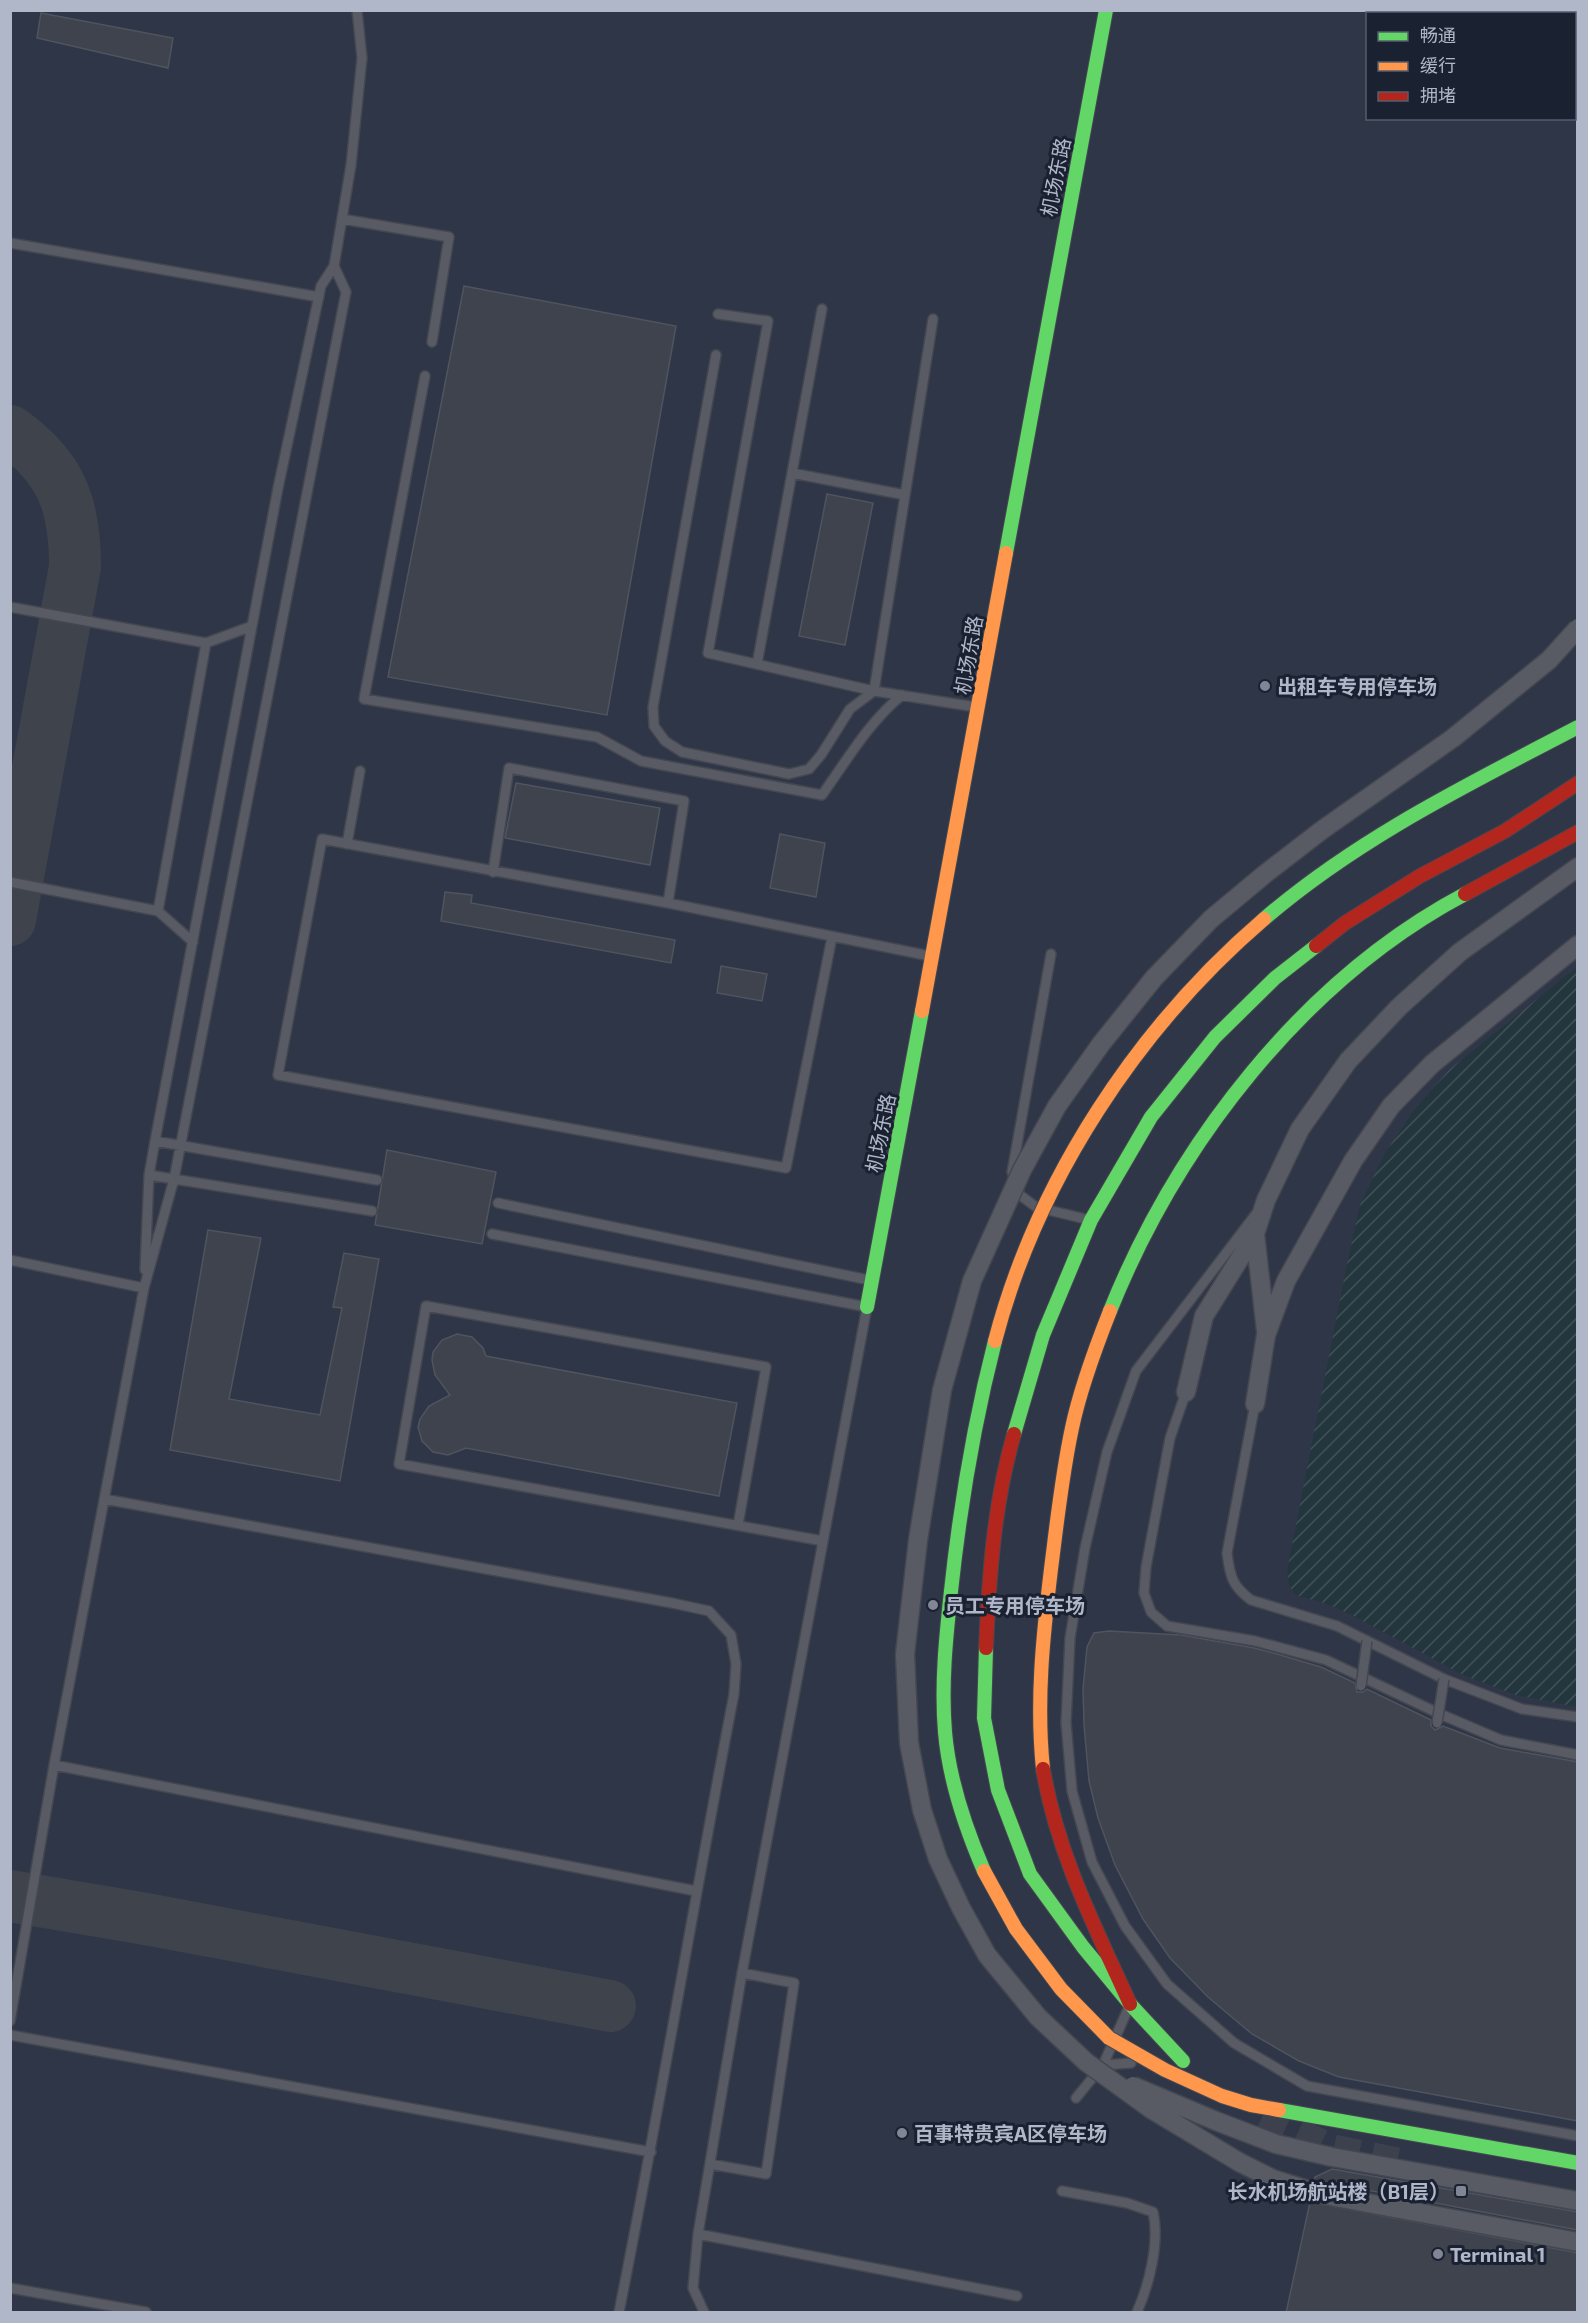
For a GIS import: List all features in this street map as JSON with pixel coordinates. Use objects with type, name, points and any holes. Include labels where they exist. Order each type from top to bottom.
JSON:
[{"type":"main road","name":"机场东路","points":[[867,1307],[1106,10]]},
{"type":"main road","points":[[1578,727],[1406,818],[1288,897],[1238,941],[1179,1003],[1125,1071],[1052,1191],[1007,1294],[978,1406],[956,1540],[944,1653],[945,1732],[958,1800],[972,1843],[992,1888],[1016,1929],[1060,1989],[1109,2038],[1165,2070],[1222,2096],[1251,2105],[1578,2163]]},
{"type":"main road","points":[[1183,2061],[1130,2004],[1083,1947],[1030,1874],[998,1790],[984,1718],[988,1595],[1003,1471],[1042,1335],[1091,1220],[1151,1117],[1215,1037],[1275,978],[1346,922],[1420,876],[1505,831],[1578,783]]},
{"type":"main road","points":[[1130,2004],[1062,1850],[1048,1799],[1041,1752],[1040,1704],[1044,1636],[1058,1520],[1072,1426],[1101,1329],[1146,1227],[1191,1149],[1251,1069],[1318,1000],[1369,957],[1425,916],[1578,832]]},
{"type":"street","points":[[1578,628],[1549,660],[1453,738],[1264,874],[1211,919],[1154,978],[1101,1044],[1057,1106],[1022,1170],[972,1281],[942,1390],[918,1540],[905,1654],[909,1743],[922,1810],[938,1859],[987,1955],[1038,2017],[1151,2109],[1239,2162],[1273,2179],[1324,2195],[1578,2242]]},
{"type":"street","points":[[1186,1392],[1204,1316],[1255,1234],[1266,1200],[1300,1129],[1348,1061],[1399,1007],[1460,951],[1578,867]]},
{"type":"street","points":[[1255,1404],[1266,1335],[1286,1281],[1353,1161],[1391,1106],[1432,1064],[1578,945]]},
{"type":"street","points":[[1255,1234],[1266,1335]]},
{"type":"street","points":[[1109,2038],[1158,2082],[1216,2121]]},
{"type":"street","points":[[1095,2063],[1151,2095],[1276,2144],[1332,2157],[1578,2201]]},
{"type":"lane","points":[[144,1288],[149,1175],[155,1141],[281,476],[321,286],[334,266],[351,165],[363,58],[357,10]]},
{"type":"lane","points":[[342,219],[449,237],[432,342]]},
{"type":"lane","points":[[10,243],[319,297]]},
{"type":"lane","points":[[10,2021],[54,1765],[144,1288],[174,1179],[346,292],[334,266]]},
{"type":"lane","points":[[757,664],[822,309]]},
{"type":"lane","points":[[718,314],[768,321],[708,653],[874,691],[979,708]]},
{"type":"lane","points":[[716,356],[653,706],[654,726],[665,741],[681,752],[789,774],[809,769],[821,755],[850,709],[874,691],[933,319]]},
{"type":"lane","points":[[425,376],[364,699],[597,737],[641,761],[822,795],[871,726],[885,709],[902,695]]},
{"type":"lane","points":[[792,473],[905,495]]},
{"type":"lane","points":[[10,607],[206,643],[252,626]]},
{"type":"lane","points":[[158,911],[206,643]]},
{"type":"lane","points":[[493,872],[509,768],[684,801],[668,903]]},
{"type":"lane","points":[[347,844],[360,771]]},
{"type":"lane","points":[[832,937],[786,1168],[278,1075],[322,839],[668,903],[932,956]]},
{"type":"lane","points":[[10,882],[158,911],[193,942]]},
{"type":"lane","points":[[1051,954],[1012,1172],[1020,1194],[1036,1207],[1091,1220]]},
{"type":"lane","points":[[155,1141],[377,1180]]},
{"type":"lane","points":[[149,1175],[372,1211]]},
{"type":"lane","points":[[1266,1200],[1136,1371],[1107,1452],[1085,1548],[1070,1638],[1066,1723],[1072,1791],[1092,1862],[1125,1926],[1167,1984],[1234,2043],[1307,2086],[1578,2136]]},
{"type":"lane","points":[[498,1203],[872,1281]]},
{"type":"lane","points":[[1027,1225],[1036,1207]]},
{"type":"lane","points":[[492,1234],[867,1307],[742,1973],[698,2234],[693,2288],[704,2313]]},
{"type":"lane","points":[[10,1260],[144,1288]]},
{"type":"lane","points":[[738,1525],[766,1367],[426,1306],[399,1464],[823,1541]]},
{"type":"lane","points":[[1186,1392],[1170,1438],[1146,1567],[1144,1593],[1151,1612],[1167,1626],[1255,1641],[1326,1660],[1501,1740],[1578,1755]]},
{"type":"lane","points":[[1255,1404],[1227,1553],[1230,1576],[1239,1592],[1251,1600],[1337,1626],[1444,1678],[1522,1709],[1578,1717]]},
{"type":"lane","points":[[104,1499],[709,1611],[731,1635],[735,1674],[734,1694],[696,1891],[651,2152],[619,2313]]},
{"type":"lane","points":[[1361,1686],[1367,1641]]},
{"type":"lane","points":[[1437,1723],[1444,1678]]},
{"type":"lane","points":[[54,1765],[696,1891]]},
{"type":"lane","points":[[710,2164],[766,2174],[794,1983],[742,1973]]},
{"type":"lane","points":[[1076,2098],[1130,2004]]},
{"type":"lane","points":[[10,2035],[651,2152]]},
{"type":"lane","points":[[1095,2063],[1183,2061]]},
{"type":"lane","points":[[1062,2191],[1127,2203],[1153,2212],[1157,2227],[1147,2289],[1137,2313]]},
{"type":"lane","points":[[698,2234],[1017,2296]]},
{"type":"lane","points":[[10,2288],[147,2313]]},
{"type":"shaded area","points":[[11,11],[1577,11],[1577,2312],[11,2312]]},
{"type":"shaded area","points":[[1577,967],[1577,1707],[1516,1695],[1463,1675],[1352,1615],[1294,1593],[1289,1585],[1287,1571],[1360,1205],[1385,1153],[1414,1110],[1450,1069]]},
{"type":"building","points":[[41,13],[173,38],[168,68],[37,38]]},
{"type":"building","points":[[464,286],[676,326],[607,715],[388,677]]},
{"type":"building","points":[[827,494],[873,503],[845,645],[799,636]]},
{"type":"building","points":[[516,783],[660,808],[650,865],[505,838]]},
{"type":"building","points":[[780,834],[825,843],[816,897],[770,888]]},
{"type":"building","points":[[445,892],[472,895],[471,903],[675,940],[671,963],[441,921]]},
{"type":"building","points":[[721,966],[767,974],[762,1001],[717,993]]},
{"type":"building","points":[[387,1150],[496,1172],[482,1244],[375,1225]]},
{"type":"building","points":[[208,1230],[261,1238],[229,1399],[320,1415],[342,1308],[333,1307],[344,1253],[379,1259],[340,1481],[170,1450]]},
{"type":"building","points":[[457,1334],[472,1337],[483,1348],[486,1356],[737,1403],[719,1496],[466,1448],[448,1455],[433,1452],[422,1441],[418,1427],[420,1419],[429,1406],[450,1395],[435,1375],[433,1352],[442,1340]]},
{"type":"building","points":[[1109,1631],[1181,1635],[1277,1654],[1321,1667],[1355,1683],[1357,1692],[1367,1689],[1431,1720],[1431,1726],[1435,1730],[1443,1726],[1500,1748],[1578,1762],[1578,2121],[1339,2077],[1299,2061],[1252,2034],[1208,1997],[1170,1958],[1143,1919],[1115,1865],[1098,1818],[1089,1781],[1083,1689],[1087,1647],[1094,1633]]},
{"type":"building","points":[[1332,2169],[1578,2212],[1578,2230],[1314,2180],[1315,2177]]},
{"type":"building","name":"Terminal 1","points":[[1310,2202],[1578,2253],[1578,2313],[1286,2313]]},
{"type":"taxiway","points":[[10,431],[42,459],[62,490],[72,525],[75,567],[10,920]]},
{"type":"taxiway","points":[[10,1896],[146,1919],[610,2006]]},
{"type":"tunnel","points":[[1263,2115],[1332,2147],[1400,2161]]},
{"type":"traffic: fast","points":[[1006,553],[1106,10]]},
{"type":"traffic: fast","points":[[1264,919],[1337,863],[1415,814],[1578,727]]},
{"type":"traffic: fast","points":[[1110,1311],[1138,1249],[1171,1187],[1209,1128],[1252,1072],[1299,1020],[1351,972],[1406,930],[1465,894]]},
{"type":"traffic: fast","points":[[1014,1434],[1043,1335],[1091,1220],[1151,1117],[1215,1037],[1275,978],[1316,946]]},
{"type":"traffic: fast","points":[[867,1307],[922,1011]]},
{"type":"traffic: fast","points":[[984,1871],[964,1820],[950,1767],[945,1732],[944,1679],[949,1608],[963,1497],[974,1434],[995,1341]]},
{"type":"traffic: fast","points":[[986,1648],[984,1718],[998,1790],[1030,1874],[1083,1947],[1130,2004],[1183,2061]]},
{"type":"traffic: fast","points":[[1279,2110],[1578,2163]]},
{"type":"traffic: slow","points":[[1382,10],[1390,12]]},
{"type":"traffic: slow","points":[[922,1011],[1006,553]]},
{"type":"traffic: slow","points":[[995,1341],[1013,1281],[1037,1222],[1065,1165],[1098,1110],[1175,1008],[1218,962],[1264,919]]},
{"type":"traffic: slow","points":[[1043,1769],[1040,1718],[1041,1669],[1063,1480],[1079,1399],[1110,1311]]},
{"type":"traffic: slow","points":[[984,1871],[1016,1929],[1061,1989],[1109,2038],[1165,2070],[1222,2096],[1251,2105],[1279,2110]]},
{"type":"traffic: jam","points":[[1316,946],[1345,923],[1420,876],[1505,831],[1578,783]]},
{"type":"traffic: jam","points":[[1465,894],[1578,832]]},
{"type":"traffic: jam","points":[[986,1648],[997,1513],[1014,1434]]},
{"type":"traffic: jam","points":[[1043,1769],[1049,1800],[1067,1860],[1130,2004]]},
{"type":"place","name":"出租车专用停车场","points":[[1265,686]]},
{"type":"place","name":"员工专用停车场","points":[[933,1605]]},
{"type":"place","name":"百事特贵宾A区停车场","points":[[902,2133]]},
{"type":"place","name":"长水机场航站楼（B1层）","points":[[1461,2191]]},
{"type":"place","name":"Terminal 1","points":[[1438,2254]]}]
